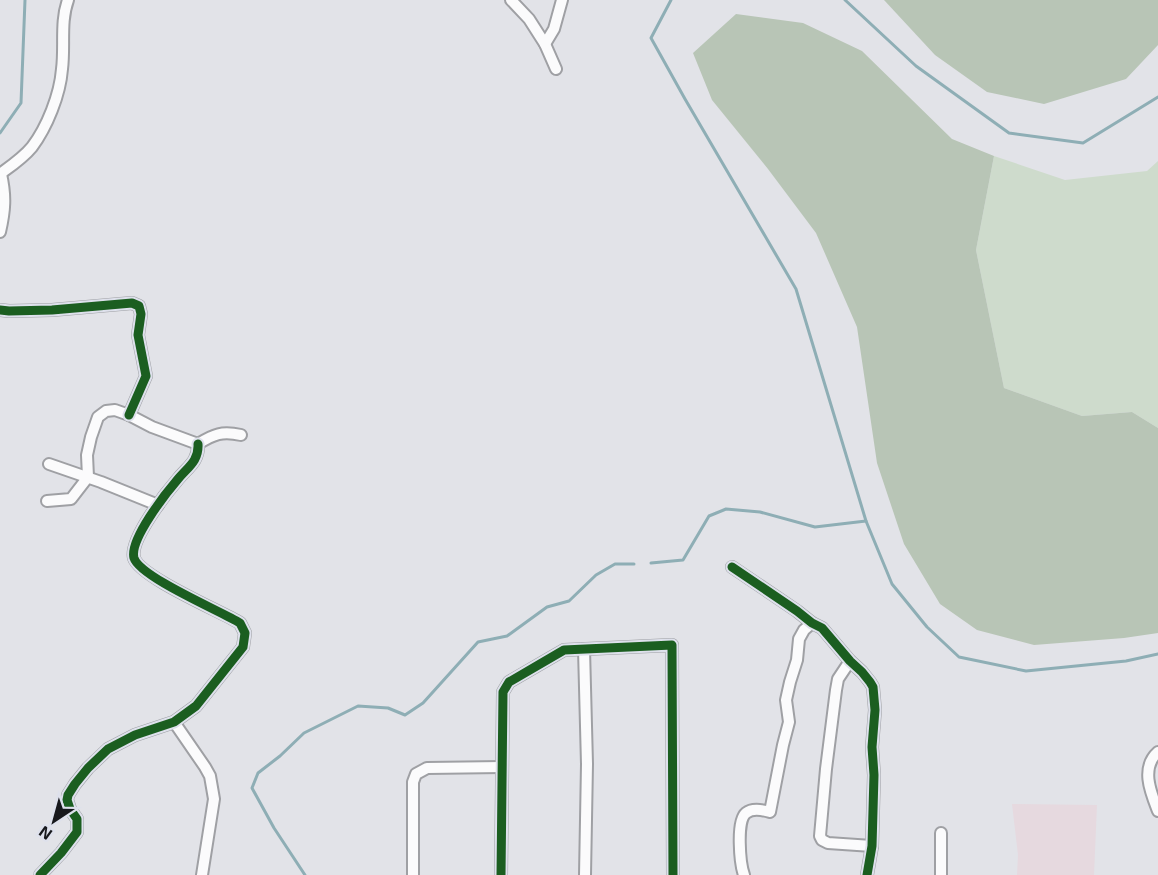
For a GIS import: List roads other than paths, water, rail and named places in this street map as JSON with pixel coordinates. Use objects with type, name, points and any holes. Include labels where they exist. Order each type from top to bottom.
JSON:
[{"type":"street","points":[[0,232],[5,204],[0,174],[20,160],[31,147],[44,128],[55,102],[62,71],[63,27],[68,0]]},
{"type":"street","points":[[511,0],[529,19],[545,44],[556,69]]},
{"type":"street","points":[[545,44],[558,19],[560,1]]},
{"type":"street","points":[[0,309],[9,311],[52,310],[132,303],[139,306],[141,314],[138,335],[146,376],[129,415]]},
{"type":"street","points":[[47,501],[71,500],[88,477],[87,455],[91,436],[98,417],[106,411],[115,410],[129,415],[152,427],[198,444],[216,434],[241,435]]},
{"type":"street","points":[[40,875],[66,848],[77,832],[76,819],[67,800],[75,784],[88,768],[108,749],[135,735],[174,722],[196,706],[243,647],[245,633],[240,623],[171,587],[138,566],[134,556],[136,541],[158,505],[194,462],[199,453],[198,444]]},
{"type":"street","points":[[49,464],[158,505]]},
{"type":"street","points":[[732,567],[822,628],[870,682],[874,694],[872,747],[874,775],[872,846],[867,875]]},
{"type":"street","points":[[744,875],[741,869],[740,827],[744,815],[749,811],[770,812],[789,722],[786,700],[797,660],[799,639],[812,623]]},
{"type":"street","points":[[501,875],[503,692],[509,682],[564,650],[672,645],[673,875]]},
{"type":"street","points":[[584,649],[587,764],[585,875]]},
{"type":"street","points":[[850,661],[838,679],[836,690],[820,836],[828,843],[872,846]]},
{"type":"street","points":[[174,722],[210,776],[214,799],[202,875]]},
{"type":"street","points":[[1158,752],[1152,757],[1148,767],[1149,785],[1158,812]]},
{"type":"street","points":[[413,875],[413,782],[416,774],[427,768],[502,767]]},
{"type":"street","points":[[941,833],[941,875]]},
{"type":"waterway","points":[[0,133],[21,103],[25,0]]},
{"type":"waterway","points":[[671,0],[651,38],[796,289],[866,521],[892,584],[927,627],[959,657],[1026,671],[1126,661],[1158,654]]},
{"type":"waterway","points":[[845,0],[916,66],[1009,133],[1083,143],[1158,97]]},
{"type":"waterway","points":[[651,563],[683,560],[709,516],[726,509],[760,512],[815,527],[866,521]]},
{"type":"waterway","points":[[305,875],[274,828],[252,788],[258,773],[304,733],[358,706],[388,708],[405,715],[423,703],[478,642],[507,636],[547,607],[569,601],[596,575],[615,564],[634,564]]}]
